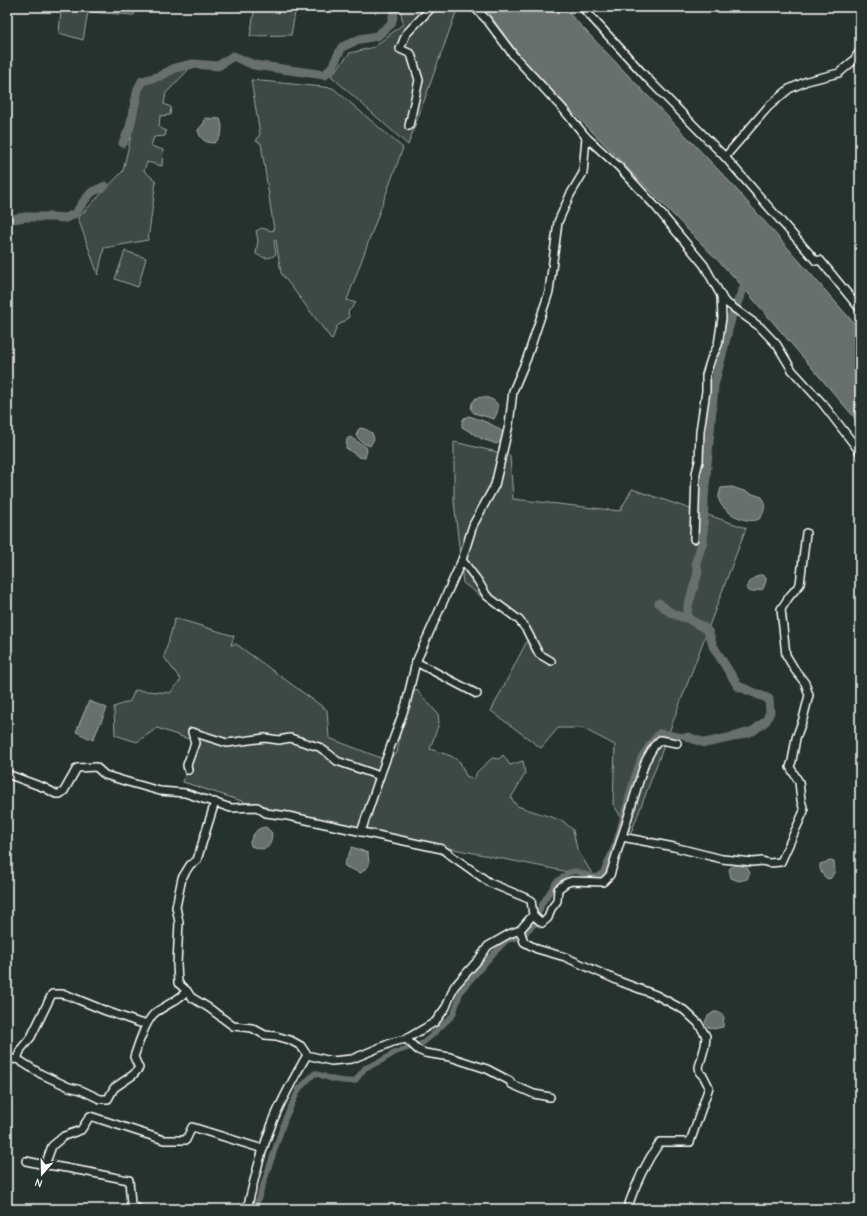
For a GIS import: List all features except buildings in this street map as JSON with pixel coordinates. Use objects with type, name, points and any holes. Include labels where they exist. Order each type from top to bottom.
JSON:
[{"type":"street","points":[[409,126],[419,80],[411,54],[400,49],[406,34],[432,7]]},
{"type":"street","points":[[474,7],[514,56],[563,109],[586,137],[619,167],[655,206],[704,265],[723,298],[760,327],[777,345],[792,370],[823,404],[860,452]]},
{"type":"street","points":[[582,7],[648,79],[725,157],[816,261],[820,260],[860,309]]},
{"type":"street","points":[[725,157],[768,107],[789,89],[807,81],[839,73],[853,61],[860,51]]},
{"type":"street","points":[[362,832],[406,704],[416,662],[462,560],[473,526],[495,485],[509,425],[513,391],[528,358],[549,292],[558,222],[570,195],[583,173],[586,137]]},
{"type":"street","points":[[694,539],[696,473],[699,461],[700,431],[706,391],[706,375],[711,359],[718,345],[723,298]]},
{"type":"street","points":[[622,837],[674,847],[722,859],[753,862],[762,861],[770,864],[781,862],[804,811],[799,782],[790,767],[796,738],[803,719],[809,695],[806,682],[795,670],[786,656],[782,609],[789,597],[800,584],[806,533]]},
{"type":"street","points":[[462,560],[487,596],[519,620],[526,629],[539,654],[551,661]]},
{"type":"street","points":[[416,662],[477,694]]},
{"type":"street","points":[[188,770],[188,765],[195,743],[192,732],[227,743],[265,738],[279,740],[290,738],[319,747],[330,754],[337,761],[380,776]]},
{"type":"street","points":[[7,774],[56,794],[60,794],[64,791],[77,768],[96,766],[105,775],[160,790],[185,793],[231,808],[257,807],[266,813],[442,849],[490,884],[531,900],[533,915],[542,923],[548,918],[551,909],[558,900],[558,889],[566,883],[572,881],[603,882],[610,875],[645,762],[654,746],[660,740],[677,743]]},
{"type":"street","points":[[215,802],[197,860],[190,865],[182,878],[176,907],[179,922],[177,964],[178,983],[191,997],[210,1008],[233,1026],[252,1028],[265,1035],[290,1040],[301,1046],[307,1055],[331,1061],[346,1061],[393,1042],[407,1040],[434,1022],[446,1007],[454,987],[479,959],[488,946],[509,934],[520,930],[533,915]]},
{"type":"street","points":[[520,930],[524,942],[537,949],[566,958],[621,982],[656,995],[684,1010],[698,1023],[706,1036],[705,1046],[699,1067],[700,1074],[704,1077],[709,1087],[690,1142],[660,1142],[640,1177],[627,1209]]},
{"type":"street","points":[[7,1060],[17,1059],[41,1074],[69,1087],[100,1098],[108,1099],[114,1088],[133,1075],[139,1068],[134,1057],[147,1024],[155,1012],[187,992]]},
{"type":"street","points":[[17,1059],[21,1049],[32,1037],[52,994],[67,995],[106,1011],[147,1024]]},
{"type":"street","points":[[407,1040],[418,1050],[425,1053],[450,1057],[488,1070],[510,1081],[511,1084],[534,1094],[550,1097]]},
{"type":"street","points":[[247,1209],[263,1149],[272,1124],[284,1097],[307,1055]]},
{"type":"street","points":[[45,1164],[52,1146],[64,1136],[80,1130],[90,1116],[164,1140],[186,1140],[192,1127],[263,1149]]},
{"type":"street","points":[[26,1161],[74,1168],[102,1176],[129,1180],[131,1204],[138,1209]]},
{"type":"shaded area","points":[[48,7],[137,7],[134,15],[88,12],[83,40],[59,33],[61,11]]},
{"type":"shaded area","points":[[255,7],[296,7],[291,35],[250,36]]},
{"type":"shaded area","points":[[400,7],[458,7],[408,145],[331,76],[350,53],[374,47],[403,24]]},
{"type":"shaded area","points":[[484,7],[563,7],[728,180],[860,330],[860,424],[736,279],[527,65]]},
{"type":"shaded area","points":[[192,66],[166,93],[164,104],[171,107],[170,115],[160,116],[159,127],[166,131],[165,136],[154,137],[151,146],[163,150],[162,166],[147,162],[144,171],[156,181],[148,240],[104,248],[98,275],[78,218],[123,171],[143,83]]},
{"type":"shaded area","points":[[251,80],[333,88],[403,148],[347,300],[356,303],[348,312],[349,317],[337,326],[332,340],[281,273],[276,240],[274,241],[276,254],[274,256],[266,258],[256,254],[258,240],[256,231],[262,228],[271,231],[274,230],[261,143],[256,141],[260,134]]},
{"type":"shaded area","points":[[205,118],[220,119],[222,132],[217,141],[214,143],[203,140],[199,133],[198,130],[204,123]]},
{"type":"shaded area","points":[[125,251],[146,258],[138,287],[115,279]]},
{"type":"shaded area","points":[[484,397],[493,400],[497,404],[498,410],[494,419],[474,413],[471,409],[472,403],[476,398]]},
{"type":"shaded area","points":[[469,416],[488,423],[502,431],[504,434],[501,441],[497,444],[482,439],[462,427],[464,418]]},
{"type":"shaded area","points":[[360,428],[372,433],[374,439],[370,446],[363,443],[356,436]]},
{"type":"shaded area","points":[[350,437],[366,447],[367,450],[365,458],[359,457],[346,448],[347,439]]},
{"type":"shaded area","points":[[454,442],[510,455],[513,499],[620,511],[632,489],[746,528],[631,833],[613,804],[615,745],[582,728],[558,728],[541,748],[491,711],[531,633],[463,583],[454,501]]},
{"type":"shaded area","points":[[732,487],[762,497],[764,509],[763,514],[759,519],[749,520],[736,517],[721,505],[719,494],[721,488]]},
{"type":"shaded area","points":[[759,575],[766,578],[763,589],[751,592],[746,589],[751,580]]},
{"type":"shaded area","points":[[175,618],[234,636],[231,645],[236,644],[327,710],[329,738],[386,760],[397,753],[403,713],[416,689],[438,714],[439,723],[430,749],[451,756],[460,762],[466,776],[474,779],[477,772],[492,758],[499,759],[503,755],[510,765],[523,761],[525,774],[511,798],[517,806],[563,821],[573,830],[577,849],[594,877],[288,816],[183,782],[197,742],[157,728],[137,742],[115,735],[114,707],[130,701],[135,690],[170,693],[181,680],[164,657]]},
{"type":"shaded area","points":[[89,701],[107,708],[93,740],[76,732]]},
{"type":"shaded area","points":[[266,827],[272,833],[269,846],[264,849],[260,849],[251,846],[250,842],[256,832],[260,828]]},
{"type":"shaded area","points":[[352,847],[368,853],[369,865],[361,873],[344,865]]},
{"type":"shaded area","points":[[830,861],[834,862],[835,871],[831,878],[828,879],[824,877],[820,869],[820,864]]},
{"type":"shaded area","points":[[740,863],[746,866],[750,873],[747,879],[739,881],[731,878],[729,869]]},
{"type":"shaded area","points":[[714,1012],[720,1013],[724,1017],[723,1027],[713,1029],[708,1027],[705,1022],[708,1016]]},
{"type":"waterway","points":[[123,143],[130,127],[138,89],[142,81],[160,76],[175,68],[193,64],[218,66],[233,56],[254,65],[325,75],[332,67],[342,47],[360,39],[377,36],[391,24],[395,7]]},
{"type":"waterway","points":[[7,220],[25,217],[66,218],[76,213],[92,192],[105,186]]},
{"type":"waterway","points":[[688,737],[705,743],[753,731],[766,721],[770,712],[769,699],[738,686],[713,646],[709,633],[706,629],[687,618],[688,606],[698,573],[696,562],[703,541],[704,498],[714,386],[732,315],[748,278]]},
{"type":"waterway","points":[[659,603],[672,613],[687,618]]},
{"type":"waterway","points":[[255,1209],[285,1119],[299,1089],[315,1073],[335,1080],[355,1081],[365,1068],[396,1052],[423,1043],[430,1037],[453,1015],[461,991],[494,953],[507,940],[524,936],[536,923],[542,904],[556,882],[568,873],[575,871],[594,877],[603,872],[616,842],[640,758],[659,732],[688,737]]}]
